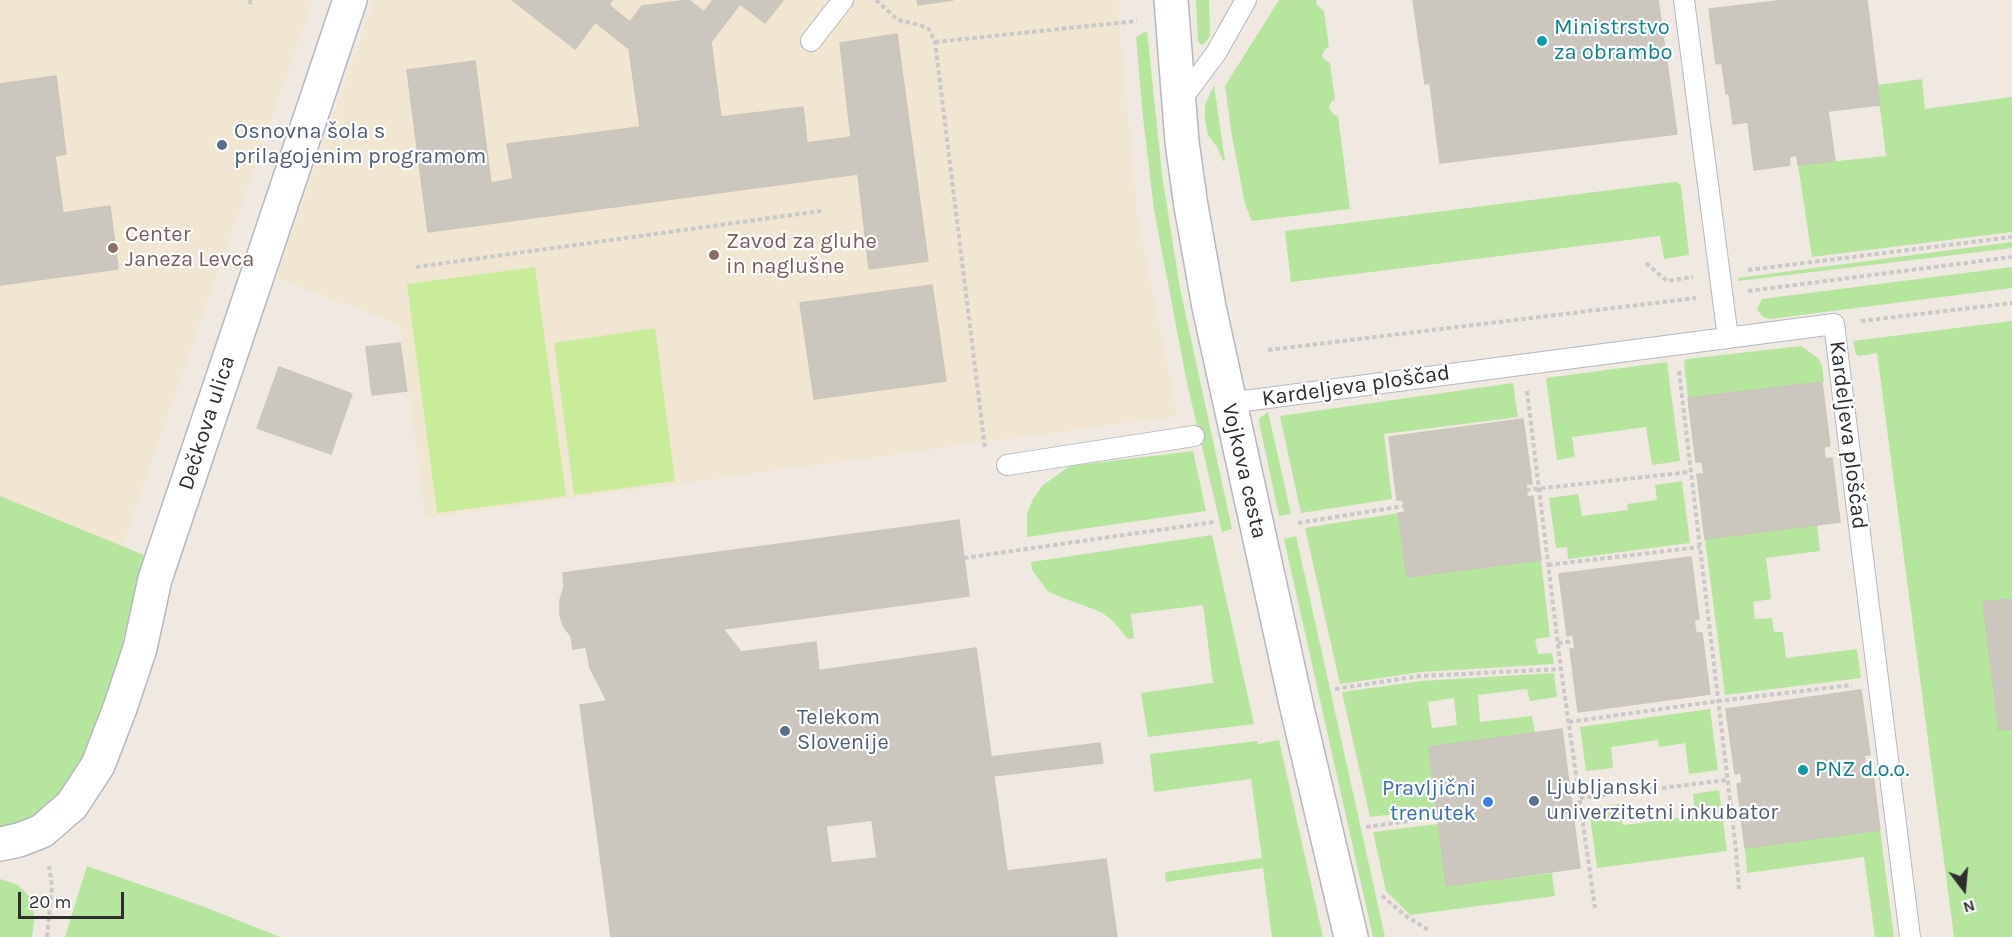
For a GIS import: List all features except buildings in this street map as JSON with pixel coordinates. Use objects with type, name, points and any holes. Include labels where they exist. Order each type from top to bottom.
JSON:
[{"type":"street","name":"Dečkova ulica","points":[[42,831],[72,805],[92,776],[120,708],[140,648],[155,579],[350,0]]},
{"type":"street","name":"Vojkova cesta","points":[[1171,9],[1178,104],[1191,206],[1209,307],[1297,708],[1351,937]]},
{"type":"street","points":[[0,844],[42,831]]},
{"type":"lane","points":[[811,41],[843,0]]},
{"type":"lane","points":[[1178,104],[1216,52],[1246,0]]},
{"type":"lane","points":[[1684,0],[1728,338]]},
{"type":"lane","name":"Kardeljeva ploščad","points":[[1229,402],[1834,324],[1910,937]]},
{"type":"lane","points":[[1007,465],[1194,436]]},
{"type":"path","points":[[250,0],[250,8]]},
{"type":"path","points":[[876,0],[898,20],[929,29],[935,42],[986,450]]},
{"type":"path","points":[[935,42],[1119,22],[1171,9]]},
{"type":"path","points":[[416,267],[822,211]]},
{"type":"path","points":[[1646,263],[1667,281],[2012,237]]},
{"type":"path","points":[[1268,350],[1723,295],[2012,257]]},
{"type":"path","name":"Kardeljeva ploščad","points":[[1869,320],[2012,303]]},
{"type":"path","points":[[1676,344],[1739,889]]},
{"type":"path","points":[[1523,363],[1561,669],[1595,908]]},
{"type":"path","points":[[1527,490],[1690,471]]},
{"type":"path","points":[[1298,523],[1404,506]]},
{"type":"path","points":[[964,558],[1214,522]]},
{"type":"path","points":[[1548,565],[1700,547]]},
{"type":"path","points":[[1558,643],[1574,641]]},
{"type":"path","points":[[1335,689],[1420,676],[1561,669]]},
{"type":"path","points":[[1569,722],[1718,701],[1880,682]]},
{"type":"path","points":[[1580,798],[1727,780]]},
{"type":"path","points":[[1366,827],[1437,817]]},
{"type":"path","points":[[42,831],[52,886],[47,937]]},
{"type":"path","points":[[1382,896],[1406,916],[1430,931]]},
{"type":"shaded area","name":"Center Janeza Levca","points":[[0,0],[313,0],[122,547],[0,496]]},
{"type":"shaded area","name":"Zavod za gluhe in naglušne","points":[[374,0],[1119,0],[1119,22],[1138,219],[1178,416],[425,518],[400,325],[276,278]]},
{"type":"green space","points":[[1196,0],[1209,0],[1210,36],[1203,45],[1198,41]]},
{"type":"green space","points":[[1279,0],[1316,0],[1317,5],[1324,11],[1329,47],[1322,55],[1330,63],[1335,100],[1329,107],[1333,114],[1338,116],[1350,209],[1252,221],[1245,204],[1225,86]]},
{"type":"green space","points":[[1147,31],[1162,175],[1180,288],[1232,529],[1222,532],[1187,383],[1154,210],[1136,37]]},
{"type":"green space","points":[[1922,79],[1925,109],[2012,97],[2012,232],[1812,257],[1798,165],[1886,156],[1877,85]]},
{"type":"green space","points":[[1214,85],[1225,161],[1208,135],[1205,120],[1205,105]]},
{"type":"green space","points":[[1677,182],[1681,186],[1689,255],[1664,259],[1660,236],[1291,282],[1285,231]]},
{"type":"green space","points":[[2012,242],[2012,248],[1738,281],[1738,278]]},
{"type":"green space","points":[[535,267],[566,496],[437,513],[407,284]]},
{"type":"green space","points":[[2012,267],[2012,288],[1770,319],[1763,317],[1757,309],[1762,299]]},
{"type":"green space","points":[[2012,321],[2012,599],[1984,602],[1999,730],[2012,729],[2012,937],[1954,937],[1877,353],[1859,356],[1856,354],[1853,341]]},
{"type":"green space","points":[[655,328],[675,481],[574,495],[554,343]]},
{"type":"green space","points":[[1801,346],[1818,358],[1822,366],[1824,382],[1688,398],[1684,362],[1687,359]]},
{"type":"green space","points":[[1667,362],[1680,461],[1652,465],[1646,427],[1572,437],[1575,457],[1557,460],[1546,378]]},
{"type":"green space","points":[[1513,383],[1518,417],[1384,434],[1392,499],[1301,513],[1280,416]]},
{"type":"green space","points":[[1268,412],[1291,514],[1279,516],[1259,422],[1260,418]]},
{"type":"green space","points":[[1193,451],[1206,511],[1027,537],[1027,514],[1033,499],[1043,485],[1070,466]]},
{"type":"green space","points":[[1682,481],[1690,543],[1568,559],[1567,547],[1556,548],[1549,498],[1578,494],[1582,516],[1628,510],[1627,504],[1657,500],[1655,485]]},
{"type":"green space","points":[[0,496],[144,555],[112,686],[81,764],[52,801],[27,820],[0,830]]},
{"type":"green space","points":[[1398,513],[1407,577],[1541,560],[1550,637],[1535,639],[1538,654],[1552,653],[1554,664],[1421,672],[1340,684],[1305,528]]},
{"type":"green space","points":[[1817,525],[1820,551],[1766,558],[1771,599],[1753,602],[1755,619],[1772,618],[1774,632],[1783,632],[1786,658],[1857,649],[1861,678],[1725,695],[1705,539]]},
{"type":"green space","points":[[1212,535],[1254,724],[1148,737],[1141,693],[1213,683],[1203,605],[1131,614],[1134,638],[1128,639],[1113,621],[1101,612],[1047,590],[1032,570],[1031,562]]},
{"type":"green space","points":[[1296,536],[1385,937],[1373,937],[1284,539]]},
{"type":"green space","points":[[1554,673],[1557,697],[1530,701],[1527,689],[1478,695],[1480,722],[1532,716],[1535,733],[1429,747],[1436,809],[1370,817],[1342,692],[1421,681]],"holes":[[[1454,698],[1457,725],[1432,728],[1428,702]]]},
{"type":"green space","points":[[1710,709],[1718,770],[1689,774],[1685,743],[1659,747],[1658,740],[1611,747],[1613,768],[1586,771],[1580,727]]},
{"type":"green space","points":[[1279,740],[1323,937],[1272,937],[1263,868],[1166,882],[1165,872],[1262,858],[1251,779],[1154,792],[1150,754]]},
{"type":"green space","points":[[1719,790],[1727,851],[1597,868],[1589,808],[1620,804],[1623,825],[1695,816],[1693,794]]},
{"type":"green space","points":[[1438,824],[1447,886],[1552,873],[1555,896],[1410,915],[1386,891],[1373,832]]},
{"type":"green space","points":[[1880,830],[1894,937],[1875,937],[1864,857],[1747,873],[1745,848]]},
{"type":"green space","points":[[87,866],[202,906],[280,937],[65,937]]},
{"type":"green space","points":[[0,879],[18,885],[33,900],[32,937],[0,937]]},
{"type":"place","name":"Ministrstvo za obrambo","points":[[1542,41]]},
{"type":"place","name":"Osnovna šola s prilagojenim programom","points":[[222,145]]},
{"type":"place","name":"Center Janeza Levca","points":[[113,248]]},
{"type":"place","name":"Zavod za gluhe in naglušne","points":[[714,255]]},
{"type":"place","name":"Telekom Slovenije","points":[[785,731]]},
{"type":"place","name":"PNZ d.o.o.","points":[[1803,770]]},
{"type":"place","name":"Ljubljanski univerzitetni inkubator","points":[[1534,801]]},
{"type":"place","name":"Pravljični trenutek","points":[[1488,802]]}]
